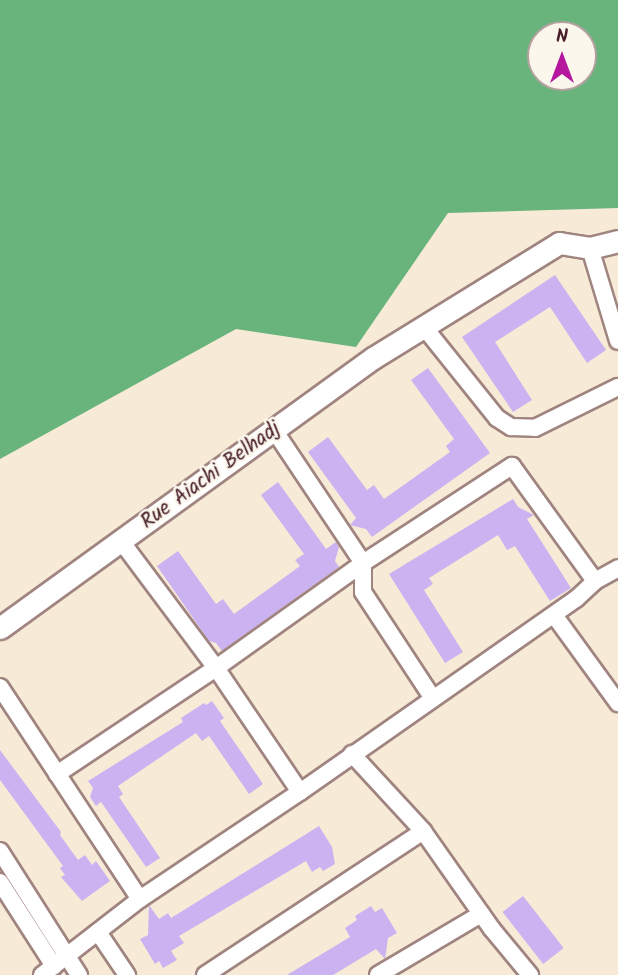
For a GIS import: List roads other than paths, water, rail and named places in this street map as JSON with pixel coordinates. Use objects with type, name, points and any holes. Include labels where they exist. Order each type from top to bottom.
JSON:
[{"type":"street","name":"Rue Aiachi Belhadj","points":[[0,628],[373,358],[559,243],[590,248],[618,241]]},
{"type":"street","points":[[590,248],[618,341]]},
{"type":"street","points":[[424,327],[497,418],[511,427],[535,428],[618,387]]},
{"type":"street","points":[[274,430],[363,563],[363,592],[432,697]]},
{"type":"street","points":[[57,774],[216,668],[363,563],[513,466],[595,581]]},
{"type":"street","points":[[121,541],[216,668],[300,792]]},
{"type":"street","points":[[0,882],[48,971],[140,899],[300,792],[432,697],[554,615],[595,581],[618,568]]},
{"type":"street","points":[[554,615],[618,703]]},
{"type":"street","points":[[0,687],[140,899]]},
{"type":"street","points":[[352,754],[423,831],[481,914],[530,975]]},
{"type":"street","points":[[205,975],[423,831]]},
{"type":"street","points":[[0,851],[79,975]]},
{"type":"street","points":[[378,975],[481,914]]},
{"type":"street","points":[[98,932],[127,975]]}]
